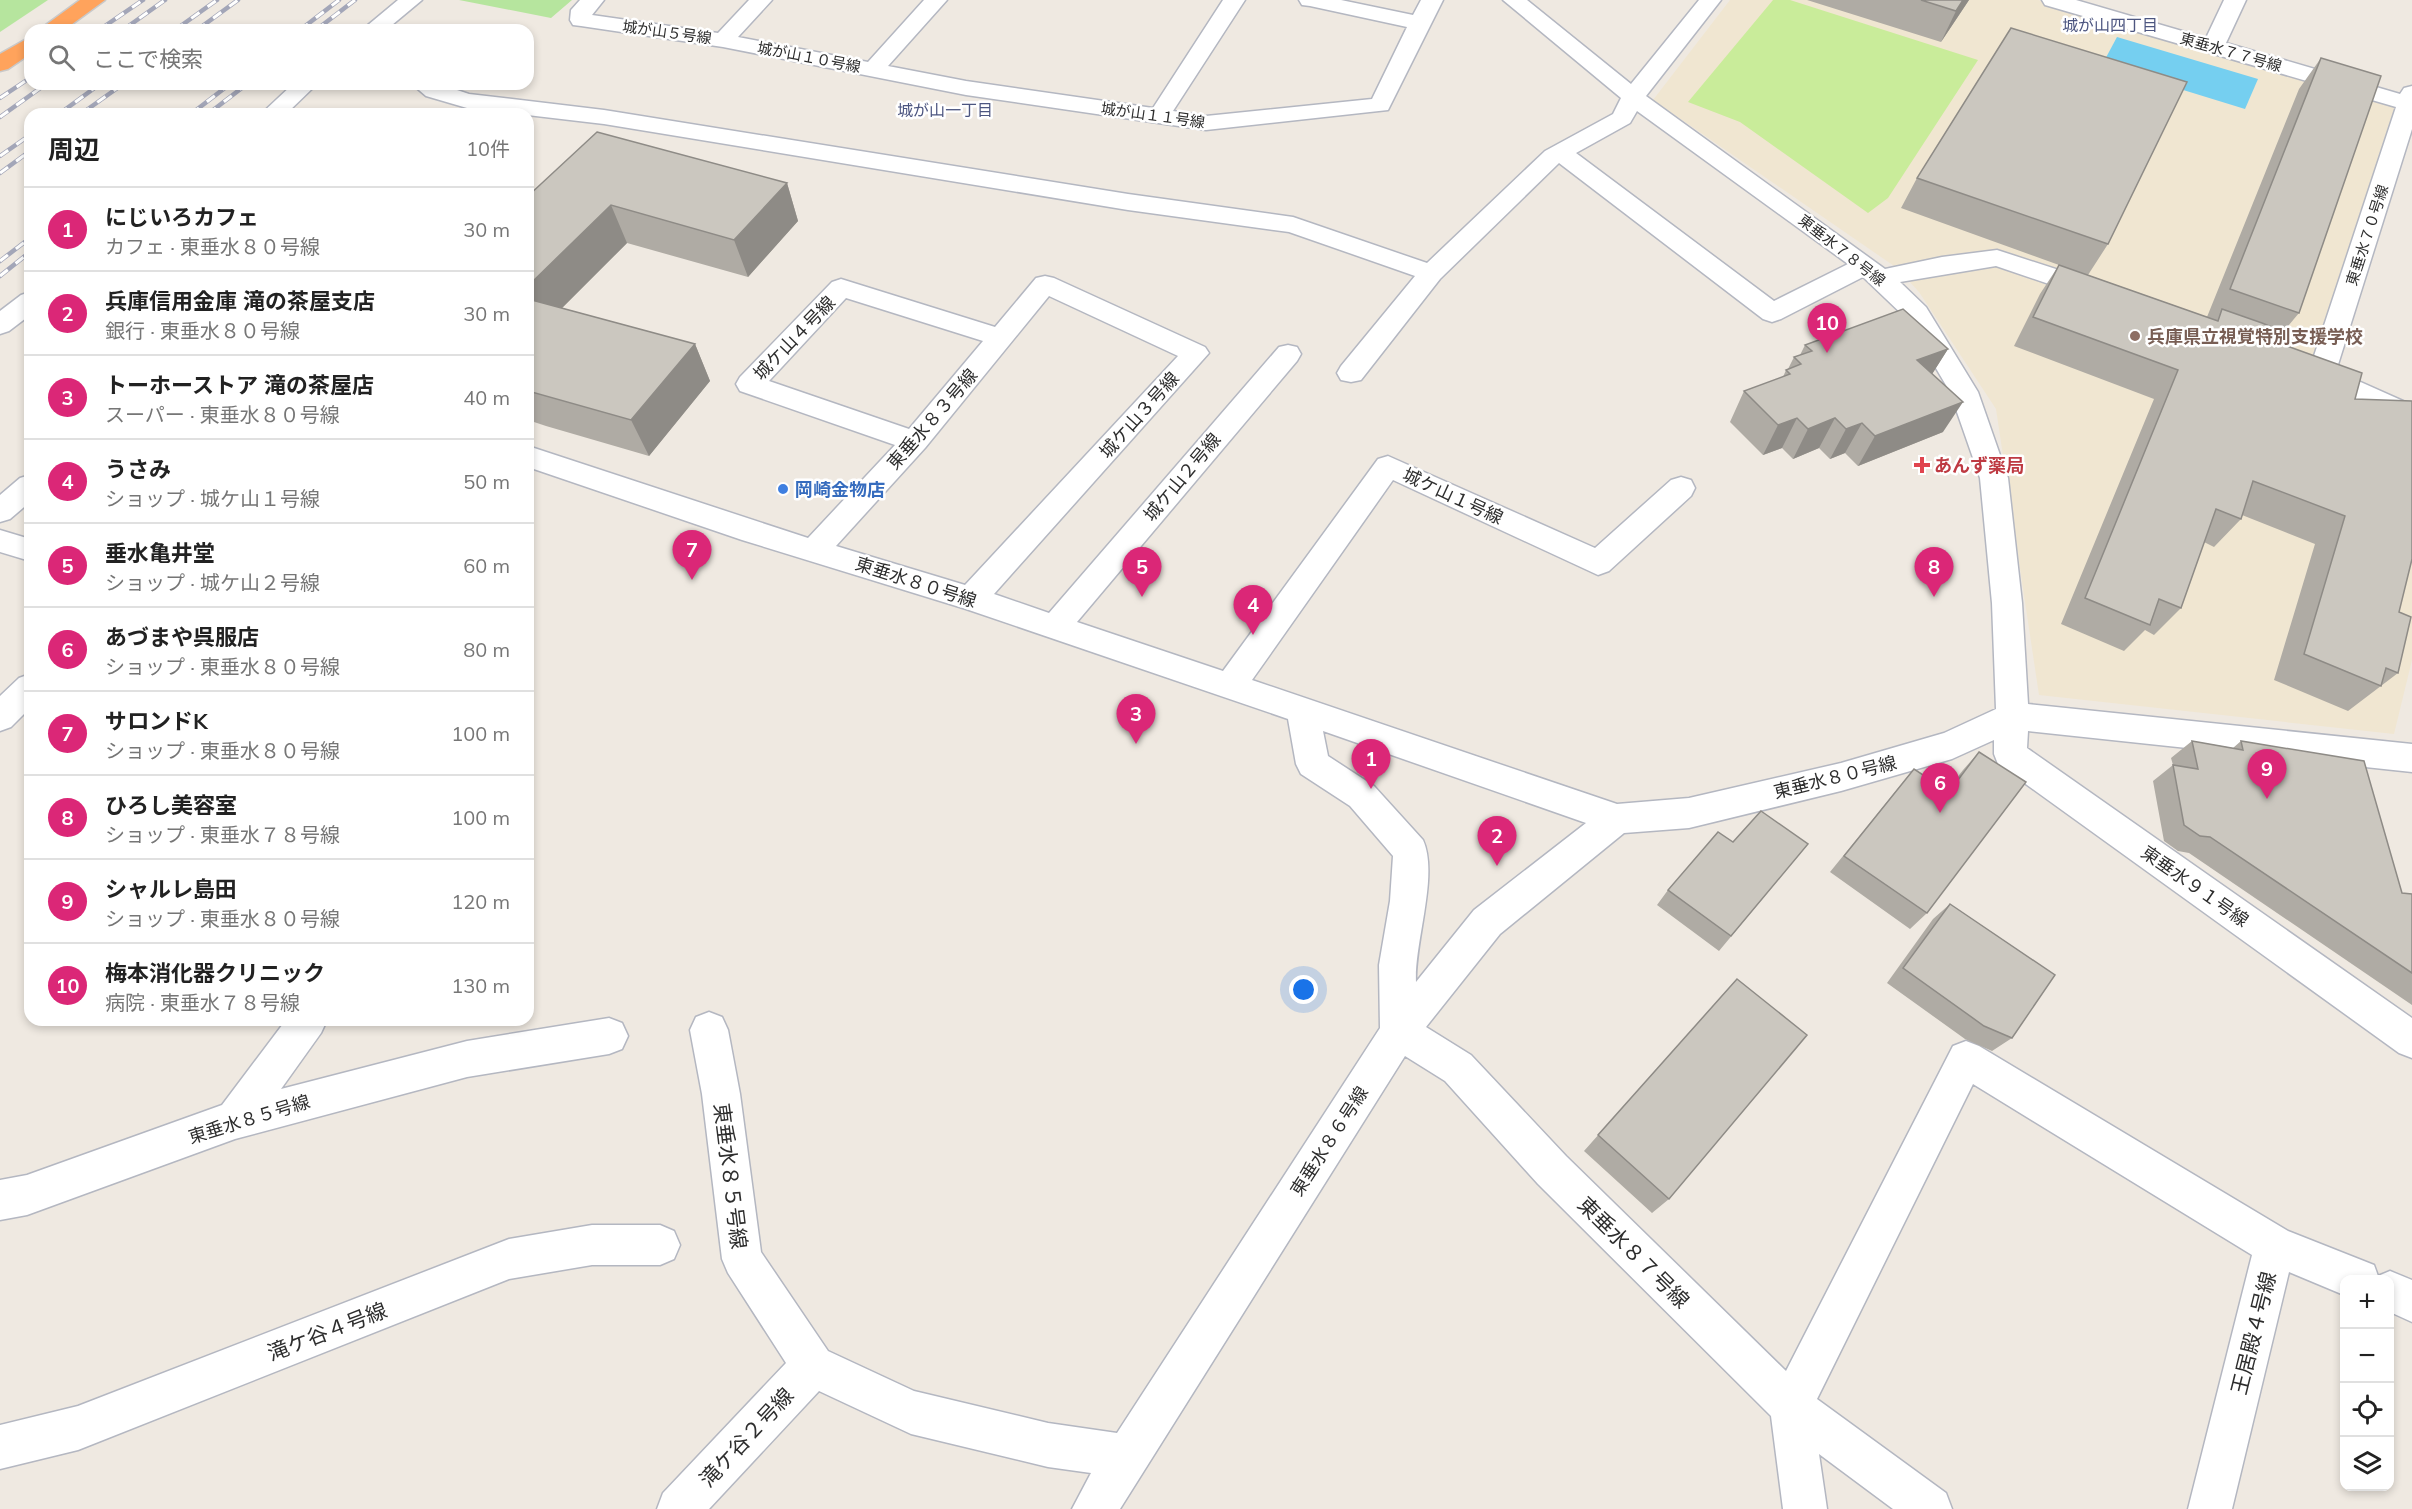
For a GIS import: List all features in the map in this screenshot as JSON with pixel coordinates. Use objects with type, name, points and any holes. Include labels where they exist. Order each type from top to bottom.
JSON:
[{"type":"highway","points":[[59,24],[94,0]]},
{"type":"highway","points":[[0,64],[24,48]]},
{"type":"street","points":[[380,24],[411,0]]},
{"type":"street","name":"城が山５号線","points":[[593,0],[582,10],[581,20],[723,40],[761,0]]},
{"type":"street","name":"城が山１０号線","points":[[723,40],[873,70],[936,0]]},
{"type":"street","points":[[1159,116],[1234,0]]},
{"type":"street","points":[[1310,0],[1420,23],[1432,0]]},
{"type":"street","points":[[1351,373],[1431,273],[1559,152],[1622,118],[1633,97],[1710,0]]},
{"type":"street","name":"東垂水７７号線","points":[[2053,0],[2213,47],[2410,99]]},
{"type":"street","points":[[2213,47],[2235,0]]},
{"type":"street","name":"東垂水７８号線","points":[[1526,3],[1633,97],[1873,272],[1917,313],[1964,392],[1995,478],[2007,603],[2012,716]]},
{"type":"street","name":"城が山１１号線","points":[[873,70],[966,88],[1206,123],[1380,105],[1420,23]]},
{"type":"street","points":[[280,108],[299,90]]},
{"type":"street","points":[[431,90],[467,101],[525,108]]},
{"type":"street","name":"東垂水７０号線","points":[[2321,376],[2410,99]]},
{"type":"street","points":[[534,109],[633,121],[1128,202],[1293,225],[1431,273]]},
{"type":"street","points":[[614,140],[633,121]]},
{"type":"street","points":[[1559,152],[1772,313],[1873,272],[1997,258],[2112,296]]},
{"type":"street","name":"東垂水８３号線","points":[[815,550],[915,441],[1045,284]]},
{"type":"street","name":"城ケ山３号線","points":[[971,599],[1196,353],[1045,284]]},
{"type":"street","name":"城ケ山４号線","points":[[915,441],[750,384],[841,288],[1002,338]]},
{"type":"street","points":[[0,325],[24,306]]},
{"type":"street","name":"城ケ山２号線","points":[[1054,628],[1288,354]]},
{"type":"street","points":[[2289,362],[2412,417]]},
{"type":"street","name":"東垂水８０号線","points":[[534,458],[752,532],[971,599],[1617,819],[1689,813],[1841,777],[1952,745],[2012,716]]},
{"type":"street","name":"城ケ山１号線","points":[[1229,687],[1388,466],[1599,563],[1681,489]]},
{"type":"street","points":[[0,511],[24,491]]},
{"type":"street","points":[[0,541],[24,548]]},
{"type":"street","points":[[0,717],[24,693]]},
{"type":"street","points":[[1303,712],[1314,764],[1362,796],[1411,851],[1408,901],[1397,966],[1399,1032]]},
{"type":"street","points":[[2012,716],[2412,758]]},
{"type":"street","name":"東垂水９１号線","points":[[2012,716],[2010,754],[2412,1040]]},
{"type":"street","name":"東垂水８６号線","points":[[1094,1509],[1399,1032],[1487,922],[1617,819]]},
{"type":"street","points":[[235,1120],[304,1026]]},
{"type":"street","name":"東垂水８５号線","points":[[709,1030],[721,1094],[741,1259],[813,1366]]},
{"type":"street","name":"東垂水８７号線","points":[[1399,1032],[1458,1068],[1552,1170],[1791,1406],[1930,1509]]},
{"type":"street","name":"東垂水８５号線","points":[[0,1200],[27,1195],[235,1120],[467,1059],[609,1036]]},
{"type":"street","points":[[1804,1509],[1791,1406],[1966,1059],[2275,1246]]},
{"type":"street","name":"滝ケ谷４号線","points":[[0,1447],[78,1428],[509,1259],[592,1245],[660,1245]]},
{"type":"street","name":"王居殿４号線","points":[[2210,1509],[2275,1246],[2347,1275]]},
{"type":"street","points":[[2394,1294],[2412,1301]]},
{"type":"street","points":[[813,1366],[911,1412],[1048,1445],[1128,1456]]},
{"type":"street","name":"滝ケ谷２号線","points":[[678,1509],[813,1366]]},
{"type":"shaded area","name":"兵庫県立視覚特別支援学校","points":[[1730,0],[2038,0],[2395,107],[2307,379],[2412,429],[2412,660],[2394,734],[2039,695],[1996,409],[1919,292],[1897,268],[1653,100]]},
{"type":"green space","points":[[0,0],[48,0],[0,32]]},
{"type":"green space","points":[[459,0],[572,0],[551,18]]},
{"type":"green space","points":[[1773,0],[1790,0],[1978,60],[1888,198],[1868,213],[1740,122],[1688,102]]},
{"type":"water","points":[[2117,37],[2258,79],[2245,109],[2102,65]]},
{"type":"building","points":[[1921,0],[1963,0],[1956,11]]},
{"type":"building","points":[[2011,28],[2187,82],[2108,244],[1917,178]]},
{"type":"building","points":[[2321,58],[2381,76],[2299,313],[2230,289]]},
{"type":"building","points":[[597,132],[787,183],[734,240],[611,205],[534,280],[534,190]]},
{"type":"building","points":[[2059,265],[2218,321],[2222,309],[2262,323],[2291,335],[2287,346],[2362,373],[2355,399],[2412,401],[2412,559],[2399,612],[2411,617],[2398,673],[2386,668],[2381,686],[2304,654],[2345,516],[2253,481],[2241,519],[2216,509],[2181,608],[2159,599],[2150,625],[2085,598],[2178,370],[2033,317]]},
{"type":"building","points":[[534,301],[695,344],[631,420],[534,393]]},
{"type":"building","points":[[1903,309],[1948,349],[1917,360],[1963,402],[1875,436],[1862,423],[1846,429],[1835,418],[1808,429],[1797,418],[1778,425],[1744,391],[1790,374],[1786,370],[1801,364],[1794,357],[1812,351],[1805,345]]},
{"type":"building","points":[[2192,741],[2243,750],[2241,741],[2364,761],[2402,893],[2412,894],[2412,973],[2210,837],[2200,836],[2184,825],[2173,765],[2198,769]]},
{"type":"building","points":[[1979,752],[2026,782],[1927,913],[1844,856],[1914,769],[1949,792]]},
{"type":"building","points":[[1761,811],[1808,844],[1731,936],[1668,890],[1718,832],[1733,842]]},
{"type":"building","points":[[1950,904],[2055,975],[2012,1038],[1984,1026],[1903,968]]},
{"type":"building","points":[[1737,979],[1807,1035],[1669,1199],[1598,1135]]},
{"type":"railway","points":[[108,24],[143,0]]},
{"type":"railway","points":[[131,24],[165,0]]},
{"type":"railway","points":[[183,24],[217,0]]},
{"type":"railway","points":[[205,24],[238,0]]},
{"type":"railway","points":[[308,24],[339,0]]},
{"type":"railway","points":[[324,24],[355,0]]},
{"type":"railway","points":[[0,98],[24,82]]},
{"type":"railway","points":[[0,117],[38,90]]},
{"type":"railway","points":[[67,108],[92,90]]},
{"type":"railway","points":[[89,108],[115,90]]},
{"type":"railway","points":[[199,108],[222,90]]},
{"type":"railway","points":[[216,108],[239,90]]},
{"type":"railway","points":[[0,156],[24,139]]},
{"type":"railway","points":[[0,173],[24,155]]},
{"type":"railway","points":[[0,261],[24,243]]},
{"type":"railway","points":[[0,276],[24,257]]},
{"type":"place","name":"兵庫県立視覚特別支援学校","points":[[2135,336]]},
{"type":"place","name":"梅本消化器クリニック","points":[[1827,353]]},
{"type":"place","name":"あんず薬局","points":[[1922,465]]},
{"type":"place","name":"岡崎金物店","points":[[783,489]]},
{"type":"place","name":"サロンドK","points":[[692,580]]},
{"type":"place","name":"垂水亀井堂","points":[[1142,597]]},
{"type":"place","name":"ひろし美容室","points":[[1934,597]]},
{"type":"place","name":"うさみ","points":[[1253,635]]},
{"type":"place","name":"トーホーストア 滝の茶屋店","points":[[1136,744]]},
{"type":"place","name":"にじいろカフェ","points":[[1371,789]]},
{"type":"place","name":"シャルレ島田","points":[[2267,799]]},
{"type":"place","name":"あづまや呉服店","points":[[1940,813]]},
{"type":"place","name":"兵庫信用金庫 滝の茶屋支店","points":[[1497,866]]},
{"type":"district","name":"城が山四丁目","points":[[2110,25]]},
{"type":"district","name":"城が山一丁目","points":[[945,110]]}]
